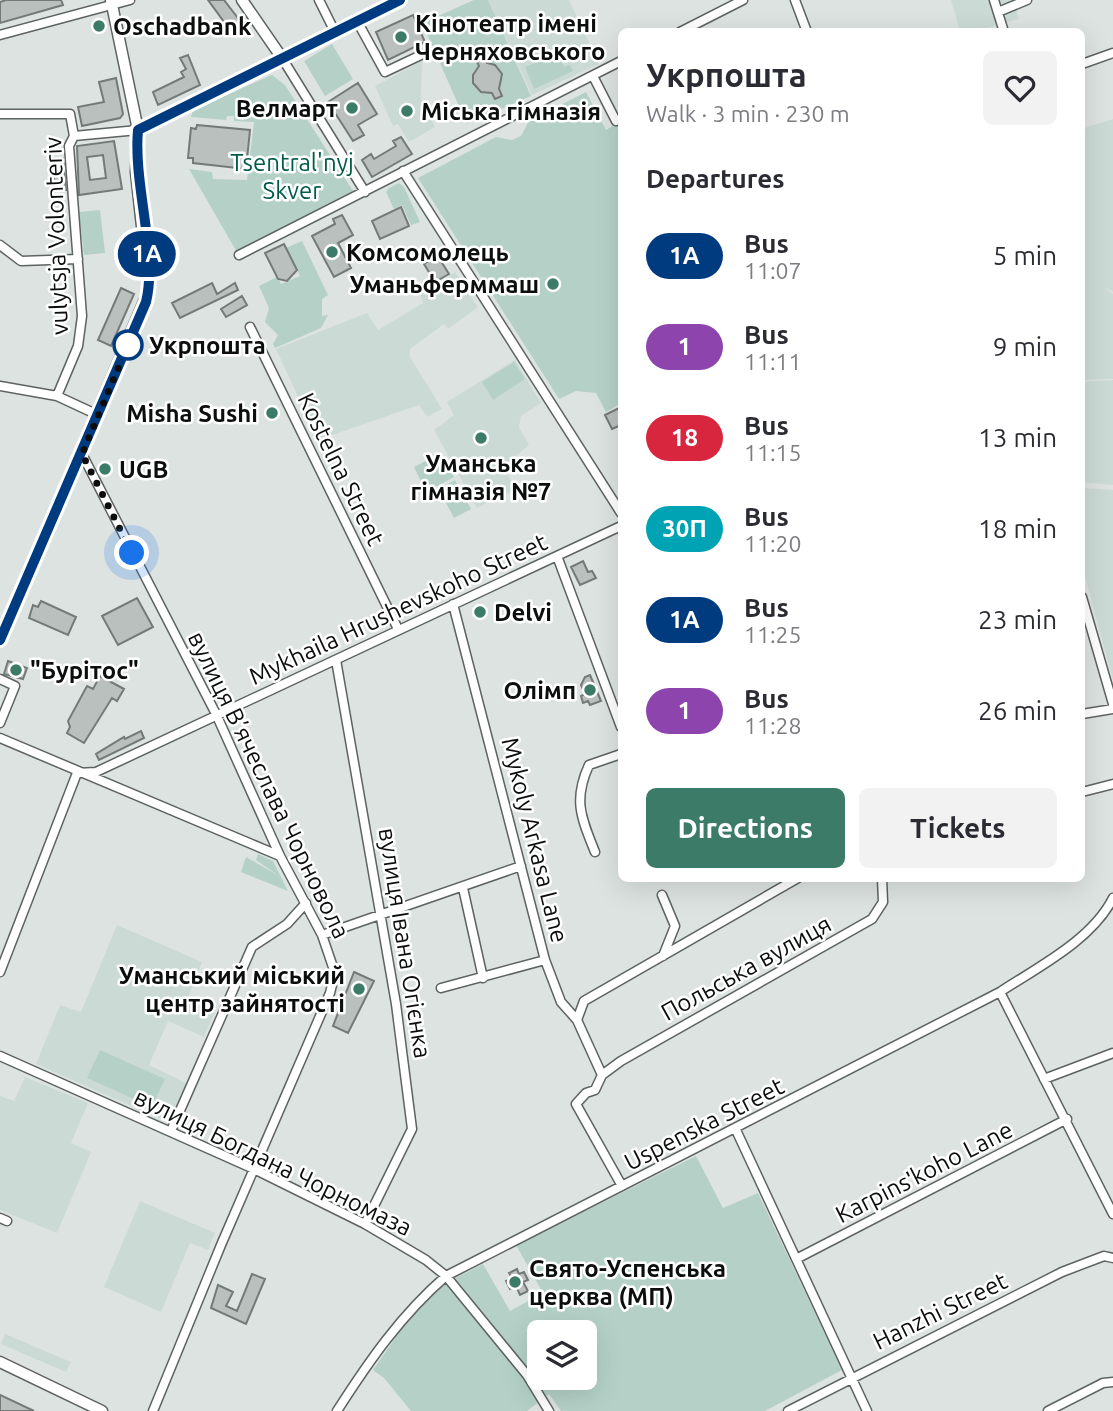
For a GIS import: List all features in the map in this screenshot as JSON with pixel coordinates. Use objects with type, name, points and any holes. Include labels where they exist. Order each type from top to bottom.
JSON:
[{"type":"main road","points":[[242,0],[282,58]]},
{"type":"main road","points":[[138,130],[400,0]]},
{"type":"main road","points":[[0,640],[146,302],[150,277],[136,172],[138,130],[112,2]]},
{"type":"main road","points":[[0,1362],[102,1411]]},
{"type":"street","points":[[0,35],[112,2],[130,0]]},
{"type":"street","points":[[319,0],[335,32]]},
{"type":"street","points":[[688,28],[743,0]]},
{"type":"street","points":[[795,0],[806,28]]},
{"type":"street","points":[[994,0],[1003,28]]},
{"type":"street","points":[[998,12],[1027,0]]},
{"type":"street","points":[[357,21],[385,72],[421,55]]},
{"type":"street","points":[[1085,63],[1113,53]]},
{"type":"street","points":[[282,58],[365,191]]},
{"type":"street","points":[[239,255],[618,63]]},
{"type":"street","points":[[593,76],[616,121]]},
{"type":"street","name":"vulytsja Volonteriv","points":[[0,114],[70,114],[74,136],[69,146],[78,259],[80,336],[57,396]]},
{"type":"street","points":[[74,136],[138,130]]},
{"type":"street","points":[[403,171],[618,508]]},
{"type":"street","points":[[0,245],[21,261],[78,259]]},
{"type":"street","name":"Kostelna Street","points":[[250,327],[398,629]]},
{"type":"street","points":[[0,386],[57,396],[98,415]]},
{"type":"street","name":"вулиця В’ячеслава Чорновола","points":[[82,454],[216,714],[280,856],[322,935],[333,963],[333,981],[153,1411]]},
{"type":"street","name":"Mykhaila Hrushevskoho Street","points":[[77,773],[96,772],[618,527]]},
{"type":"street","points":[[557,556],[618,719]]},
{"type":"street","name":"Mykoly Arkasa Lane","points":[[453,604],[545,960],[561,1002],[577,1020],[602,1075]]},
{"type":"street","points":[[1085,608],[1113,707],[1085,712]]},
{"type":"street","name":"вулиця Івана Огієнка","points":[[337,660],[407,1074],[412,1129],[365,1224]]},
{"type":"street","points":[[0,679],[15,686],[0,723]]},
{"type":"street","points":[[0,738],[77,773],[280,856]]},
{"type":"street","points":[[595,852],[582,818],[578,788],[589,765],[618,755]]},
{"type":"street","points":[[0,972],[77,773]]},
{"type":"street","points":[[1085,791],[1113,784]]},
{"type":"street","points":[[322,935],[521,866]]},
{"type":"street","points":[[577,1020],[584,1001],[792,882]]},
{"type":"street","name":"Польська вулиця","points":[[622,1186],[576,1104],[598,1087],[602,1075],[621,1061],[872,919],[883,902],[882,882]]},
{"type":"street","points":[[463,888],[483,978]]},
{"type":"street","points":[[662,895],[675,926],[663,957]]},
{"type":"street","points":[[171,1131],[252,947],[287,924],[306,903]]},
{"type":"street","name":"Uspenska Street","points":[[338,1411],[388,1335],[418,1300],[446,1276],[736,1130],[1000,992],[1084,933],[1112,903]]},
{"type":"street","points":[[441,988],[545,960]]},
{"type":"street","points":[[1000,992],[1044,1079],[1068,1119],[1113,1213]]},
{"type":"street","points":[[1044,1079],[1113,1053]]},
{"type":"street","name":"вулиця Богдана Чорномаза","points":[[0,1056],[254,1169],[365,1224],[426,1259],[446,1276],[527,1375],[548,1411]]},
{"type":"street","name":"Karpinsʹkoho Lane","points":[[797,1258],[1068,1119]]},
{"type":"street","points":[[736,1130],[867,1411]]},
{"type":"street","name":"Hanzhi Street","points":[[788,1411],[1062,1272],[1109,1257],[1113,1251]]},
{"type":"street","points":[[1048,1411],[1102,1383],[1113,1382]]},
{"type":"shaded area","points":[[488,0],[569,0],[599,64],[532,95]]},
{"type":"shaded area","points":[[951,0],[1013,0],[1019,19],[988,28],[959,28]]},
{"type":"shaded area","name":"Міська гімназія","points":[[422,61],[421,98],[435,127],[409,142],[398,124],[393,126],[375,86]]},
{"type":"shaded area","points":[[1113,119],[1113,292],[1105,287],[1113,294],[1113,379],[1085,380],[1087,127]]},
{"type":"shaded area","points":[[455,272],[478,307],[448,329],[444,324],[410,349],[410,357],[442,409],[427,417],[419,405],[318,440],[276,349],[367,313],[378,330],[423,303],[420,295]]},
{"type":"shaded area","name":"Уманська гімназія №7","points":[[515,360],[541,403],[521,416],[519,427],[529,445],[504,466],[515,490],[477,508],[434,430],[454,415],[447,402]]},
{"type":"shaded area","points":[[1113,380],[1113,485],[1085,482],[1085,382]]},
{"type":"shaded area","points":[[1085,488],[1113,490],[1113,680],[1085,576]]},
{"type":"shaded area","points":[[117,925],[202,962],[187,1000],[215,1012],[204,1037],[168,1021],[149,1065],[186,1083],[170,1123],[36,1064],[60,1005],[81,1012]]},
{"type":"shaded area","points":[[25,1077],[88,1103],[71,1143],[91,1152],[57,1233],[0,1210],[0,1096],[14,1101]]},
{"type":"shaded area","points":[[140,1201],[215,1233],[208,1250],[190,1243],[161,1312],[104,1287]]},
{"type":"shaded area","points":[[5,1334],[71,1362],[66,1372],[1,1344]]},
{"type":"green space","points":[[474,0],[488,0],[531,96],[467,124],[422,23]]},
{"type":"green space","points":[[332,44],[353,79],[325,96],[304,61]]},
{"type":"green space","points":[[558,53],[564,67],[570,65],[573,71],[534,89],[525,67]]},
{"type":"green space","name":"Tsentral'nyj Skver","points":[[272,75],[285,85],[355,194],[238,254],[189,169],[212,172],[213,179],[247,180],[254,122],[234,121],[234,116],[227,116],[226,120],[191,117],[193,110]]},
{"type":"green space","name":"Уманьферммаш","points":[[586,92],[606,130],[618,123],[618,405],[606,412],[596,393],[576,391],[559,399],[418,178],[496,137],[512,140],[521,136],[529,121]]},
{"type":"green space","points":[[399,183],[404,187],[420,222],[411,225],[402,205],[394,209],[386,192]]},
{"type":"green space","points":[[100,210],[105,253],[84,255],[79,212]]},
{"type":"green space","points":[[302,241],[328,295],[322,299],[322,316],[328,315],[321,328],[275,348],[273,344],[278,335],[265,322],[269,308],[259,286],[277,277],[281,284],[300,276],[286,248]]},
{"type":"green space","points":[[514,362],[525,379],[493,400],[482,382]]},
{"type":"green space","points":[[441,453],[454,477],[426,492],[414,467]]},
{"type":"green space","points":[[455,480],[471,509],[454,518],[439,489]]},
{"type":"green space","points":[[258,854],[273,861],[288,891],[241,872],[246,857],[279,876],[256,860]]},
{"type":"green space","points":[[100,1050],[165,1079],[152,1107],[87,1078]]},
{"type":"green space","points":[[696,1156],[723,1208],[758,1193],[842,1370],[765,1411],[561,1411],[549,1394],[527,1411],[411,1411],[384,1378],[373,1370],[416,1308],[442,1285],[483,1264],[510,1311],[543,1293],[516,1245]]},
{"type":"building","points":[[61,0],[63,5],[0,23],[0,2]]},
{"type":"building","points":[[208,0],[224,0],[244,26],[233,34]]},
{"type":"building","name":"Кінотеатр імені Черняховського","points":[[413,15],[425,42],[388,60],[376,32]]},
{"type":"building","points":[[483,54],[487,63],[495,65],[502,74],[499,89],[502,96],[495,99],[492,93],[481,92],[473,83],[473,75],[479,66],[475,57]]},
{"type":"building","points":[[188,55],[200,85],[158,105],[153,92],[184,77],[181,72],[186,69],[180,58]]},
{"type":"building","points":[[116,78],[123,114],[120,118],[82,126],[78,107],[104,102],[99,82]]},
{"type":"building","name":"Велмарт","points":[[358,83],[377,114],[358,125],[364,135],[353,141],[328,102]]},
{"type":"building","points":[[197,125],[250,130],[246,169],[193,163],[193,158],[188,158],[191,128],[196,129]]},
{"type":"building","points":[[401,137],[412,154],[372,177],[362,160],[371,154],[374,159],[396,146],[393,141]]},
{"type":"building","points":[[114,141],[122,189],[79,195],[77,146]],"holes":[[[103,155],[106,178],[90,180],[87,157]]]},
{"type":"building","points":[[52,158],[63,158],[66,190],[55,190]]},
{"type":"building","points":[[401,207],[409,226],[380,239],[372,221]]},
{"type":"building","name":"Комсомолець","points":[[342,215],[353,235],[338,243],[351,268],[334,277],[312,236],[335,224],[333,219]]},
{"type":"building","points":[[284,244],[297,270],[287,281],[278,279],[265,253]]},
{"type":"building","points":[[437,255],[449,274],[435,282],[424,264]]},
{"type":"building","points":[[212,283],[217,294],[235,283],[238,290],[180,318],[172,303]]},
{"type":"building","points":[[121,288],[134,294],[111,346],[98,340]]},
{"type":"building","points":[[242,296],[247,305],[226,317],[221,309]]},
{"type":"building","points":[[618,408],[618,426],[612,429],[605,415]]},
{"type":"building","points":[[583,561],[588,572],[592,571],[596,578],[580,585],[571,567]]},
{"type":"building","points":[[137,598],[153,627],[118,645],[102,616]]},
{"type":"building","points":[[41,601],[76,617],[68,635],[29,618],[33,605],[38,607]]},
{"type":"building","name":"\"Бурітос\"","points":[[8,661],[27,668],[23,679],[4,674]]},
{"type":"building","name":"Олімп","points":[[590,675],[601,701],[590,705],[588,701],[583,703],[581,696],[585,694],[581,685],[585,677]]},
{"type":"building","points":[[100,676],[124,689],[117,701],[112,698],[84,743],[67,733],[70,727],[68,721],[87,686],[93,689]]},
{"type":"building","points":[[141,731],[144,738],[99,760],[96,754],[124,737],[125,739]]},
{"type":"building","points":[[354,972],[374,981],[348,1033],[333,1026]]},
{"type":"building","name":"Свято-Успенська церква (МП)","points":[[517,1269],[519,1274],[524,1272],[528,1280],[523,1282],[528,1291],[520,1295],[516,1286],[510,1289],[506,1281],[512,1278],[509,1273]]},
{"type":"building","points":[[252,1274],[265,1279],[246,1324],[211,1308],[218,1285],[233,1292],[226,1306],[237,1311]]},
{"type":"building","points":[[0,1395],[34,1411],[0,1411]]},
{"type":"bus line","name":"1А","points":[[0,640],[146,302],[150,277],[136,172],[138,130],[163,115],[400,0]]},
{"type":"place","name":"Oschadbank","points":[[99,26]]},
{"type":"place","name":"Кінотеатр імені Черняховського","points":[[401,37]]},
{"type":"place","name":"Велмарт","points":[[352,108]]},
{"type":"place","name":"Міська гімназія","points":[[407,111]]},
{"type":"place","name":"Комсомолець","points":[[332,252]]},
{"type":"place","name":"Уманьферммаш","points":[[553,284]]},
{"type":"place","name":"Укрпошта","points":[[128,345]]},
{"type":"place","name":"Мisha Sushi","points":[[272,413]]},
{"type":"place","name":"Уманська гімназія №7","points":[[481,438]]},
{"type":"place","name":"UGB","points":[[105,469]]},
{"type":"place","name":"Delvi","points":[[480,612]]},
{"type":"place","name":"\"Бурітос\"","points":[[16,670]]},
{"type":"place","name":"Олімп","points":[[590,690]]},
{"type":"place","name":"Уманський міський центр зайнятості","points":[[359,989]]},
{"type":"place","name":"Свято-Успенська церква (МП)","points":[[515,1282]]},
{"type":"route","points":[[128,345],[82,454],[132,553]]}]
